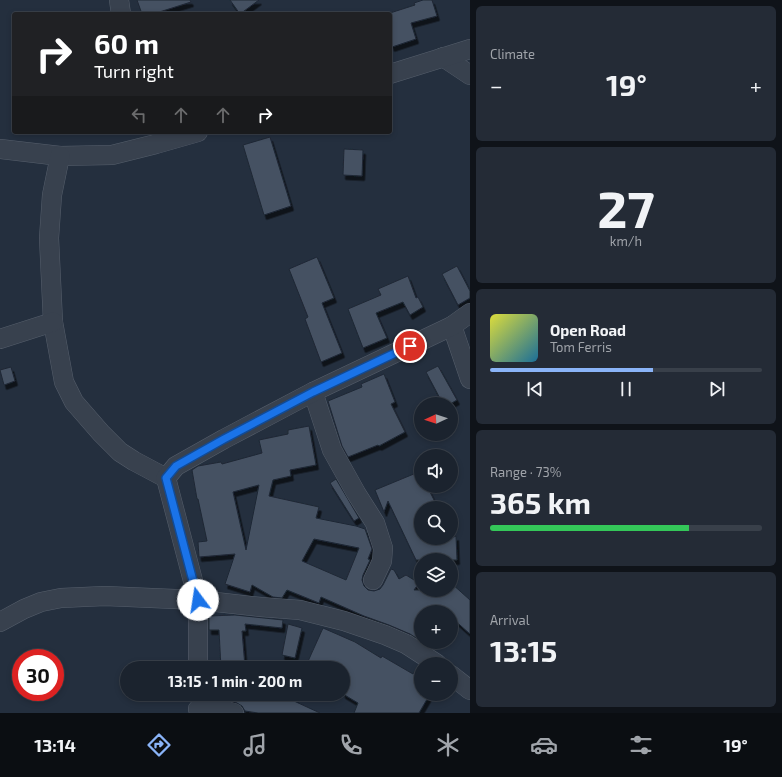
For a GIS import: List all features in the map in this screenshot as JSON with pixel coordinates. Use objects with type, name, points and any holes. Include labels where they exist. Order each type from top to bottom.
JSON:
[{"type":"street","points":[[119,0],[121,12]]},
{"type":"street","points":[[392,73],[470,49]]},
{"type":"street","points":[[443,58],[470,75]]},
{"type":"street","points":[[0,148],[60,156],[112,155],[154,138],[183,134]]},
{"type":"street","points":[[60,156],[52,195],[48,238],[53,322],[64,382],[74,402],[120,452],[166,478],[198,600],[198,661]]},
{"type":"street","points":[[166,478],[176,466],[224,439],[313,392],[452,326],[470,313]]},
{"type":"street","points":[[0,339],[53,322]]},
{"type":"street","points":[[452,326],[470,378]]},
{"type":"street","points":[[313,392],[332,450],[375,523],[383,548],[382,561],[373,580]]},
{"type":"street","points":[[0,622],[41,602],[61,598],[105,596],[198,600],[300,610],[344,621],[406,644],[426,657]]},
{"type":"street","points":[[458,681],[470,690]]},
{"type":"street","points":[[198,705],[234,713]]},
{"type":"building","points":[[137,0],[190,0],[191,2],[159,12],[141,12]]},
{"type":"building","points":[[230,0],[259,0],[243,12],[239,12]]},
{"type":"building","points":[[423,0],[432,0],[437,16],[411,23],[416,39],[392,47],[392,12],[415,5],[414,3]]},
{"type":"building","points":[[270,137],[291,206],[264,215],[243,145]]},
{"type":"building","points":[[344,149],[363,150],[362,176],[343,175]]},
{"type":"building","points":[[317,257],[334,298],[322,303],[342,353],[321,362],[305,319],[308,317],[289,269]]},
{"type":"building","points":[[457,266],[470,291],[470,298],[458,305],[442,274]]},
{"type":"building","points":[[408,276],[416,298],[418,297],[423,307],[410,315],[403,302],[376,313],[387,338],[363,348],[348,309],[381,295],[378,289]]},
{"type":"building","points":[[438,366],[455,397],[439,397],[426,372]]},
{"type":"building","points":[[11,367],[15,381],[4,385],[0,370]]},
{"type":"building","points":[[384,374],[395,402],[391,404],[405,432],[379,446],[378,445],[348,457],[342,446],[328,401],[362,387],[361,384]]},
{"type":"building","points":[[309,426],[316,465],[290,470],[291,476],[273,480],[269,496],[319,507],[316,518],[365,529],[372,549],[368,559],[370,560],[362,580],[364,586],[368,590],[374,591],[380,589],[391,569],[394,570],[399,579],[406,575],[414,580],[414,597],[458,597],[458,589],[470,600],[470,634],[458,623],[458,605],[414,605],[414,637],[321,597],[319,603],[287,590],[282,598],[273,597],[252,585],[250,592],[225,584],[235,554],[199,557],[198,542],[207,541],[192,470],[198,466],[221,462],[222,464],[262,453],[259,440],[288,434],[288,430]],"holes":[[[259,485],[246,550],[233,492]],[[314,539],[359,548],[346,580],[302,561]]]},
{"type":"building","points":[[414,474],[414,493],[430,493],[434,501],[414,501],[414,545],[456,545],[457,553],[414,553],[414,556],[388,501],[384,512],[375,490]]},
{"type":"building","points":[[336,479],[359,518],[354,521],[330,483]]},
{"type":"building","points":[[235,615],[283,620],[282,628],[245,624],[246,631],[242,631],[244,661],[221,661],[219,630],[209,630],[209,616]]},
{"type":"building","points":[[288,624],[302,628],[295,658],[282,655]]},
{"type":"building","points":[[323,628],[355,642],[381,658],[382,656],[413,674],[414,672],[414,701],[426,701],[419,713],[354,713],[358,703],[350,698],[350,661],[308,661]]},
{"type":"building","points":[[232,701],[294,701],[320,713],[258,713],[245,711],[242,706]]},
{"type":"route","points":[[198,600],[166,478],[176,466],[313,392],[410,346]]}]
